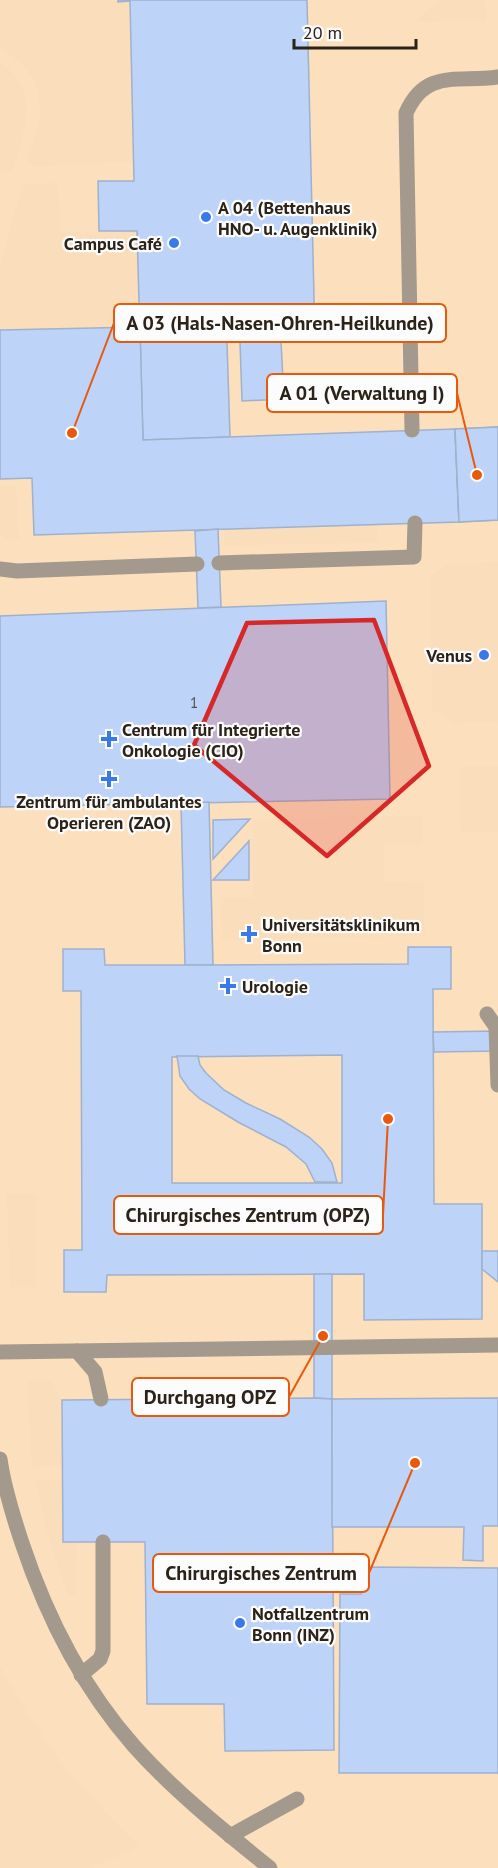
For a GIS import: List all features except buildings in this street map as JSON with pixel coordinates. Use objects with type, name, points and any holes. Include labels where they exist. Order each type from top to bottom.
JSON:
[{"type":"lane","points":[[412,430],[406,113],[412,100],[431,84],[443,80],[498,77]]},
{"type":"lane","points":[[219,563],[414,557],[415,523]]},
{"type":"lane","points":[[0,569],[17,571],[197,564]]},
{"type":"lane","points":[[487,1014],[496,1027],[498,1085]]},
{"type":"lane","points":[[0,1352],[498,1346]]},
{"type":"lane","points":[[77,1352],[95,1372],[101,1399]]},
{"type":"lane","points":[[0,1459],[14,1518],[34,1578],[66,1650],[81,1675],[116,1725],[136,1748],[230,1836],[270,1868]]},
{"type":"lane","points":[[81,1675],[100,1659],[103,1651],[103,1542]]},
{"type":"lane","points":[[230,1836],[297,1799]]},
{"type":"highlighted area","points":[[374,620],[429,766],[327,856],[194,745],[247,623]]},
{"type":"shaded area","name":"Universitätsklinikum Bonn","points":[[0,0],[498,0],[498,1868],[0,1868]]},
{"type":"shaded area","points":[[0,0],[130,1],[134,161],[39,166],[29,164],[28,160],[37,131],[40,102],[30,74],[17,60],[0,48]]},
{"type":"shaded area","points":[[440,0],[485,0],[486,20],[414,22]]},
{"type":"shaded area","points":[[0,62],[13,73],[26,98],[25,124],[14,168],[10,172],[0,172]]},
{"type":"shaded area","points":[[58,183],[60,233],[137,231],[140,327],[0,330],[0,265],[20,194],[25,185]]},
{"type":"shaded area","points":[[0,486],[16,486],[19,541],[12,541],[0,535]]},
{"type":"shaded area","points":[[378,524],[379,542],[224,546],[224,529]]},
{"type":"shaded area","points":[[498,562],[498,721],[454,723],[432,709],[430,577],[446,564]]},
{"type":"shaded area","points":[[498,766],[498,832],[461,832],[460,767]]},
{"type":"shaded area","points":[[423,816],[422,844],[384,844],[384,882],[423,881],[425,936],[222,940],[221,898],[253,898],[252,820]]},
{"type":"shaded area","points":[[7,1194],[36,1194],[36,1287],[10,1287]]},
{"type":"shaded area","points":[[50,1379],[62,1400],[62,1466],[32,1467],[27,1380]]},
{"type":"shaded area","points":[[63,1480],[63,1542],[77,1542],[76,1596],[68,1595],[46,1528],[36,1481]]},
{"type":"shaded area","points":[[0,1667],[31,1719],[65,1769],[139,1847],[90,1868],[0,1868]]},
{"type":"place","name":"A 04 (Bettenhaus HNO- u. Augenklinik)","points":[[206,217]]},
{"type":"place","name":"Campus Café","points":[[174,243]]},
{"type":"place","name":"A 03 (Hals-Nasen-Ohren-Heilkunde)","points":[[72,433]]},
{"type":"place","name":"A 01 (Verwaltung I)","points":[[477,475]]},
{"type":"place","name":"Venus","points":[[484,655]]},
{"type":"place","name":"Centrum für Integrierte Onkologie (CIO)","points":[[109,739]]},
{"type":"place","name":"Zentrum für ambulantes Operieren (ZAO)","points":[[109,779]]},
{"type":"place","name":"Universitätsklinikum Bonn","points":[[249,934]]},
{"type":"place","name":"Urologie","points":[[228,986]]},
{"type":"place","name":"Chirurgisches Zentrum (OPZ)","points":[[388,1119]]},
{"type":"place","name":"Durchgang OPZ","points":[[323,1336]]},
{"type":"place","name":"Chirurgisches Zentrum","points":[[415,1463]]},
{"type":"place","name":"Notfallzentrum Bonn (INZ)","points":[[240,1623]]}]
